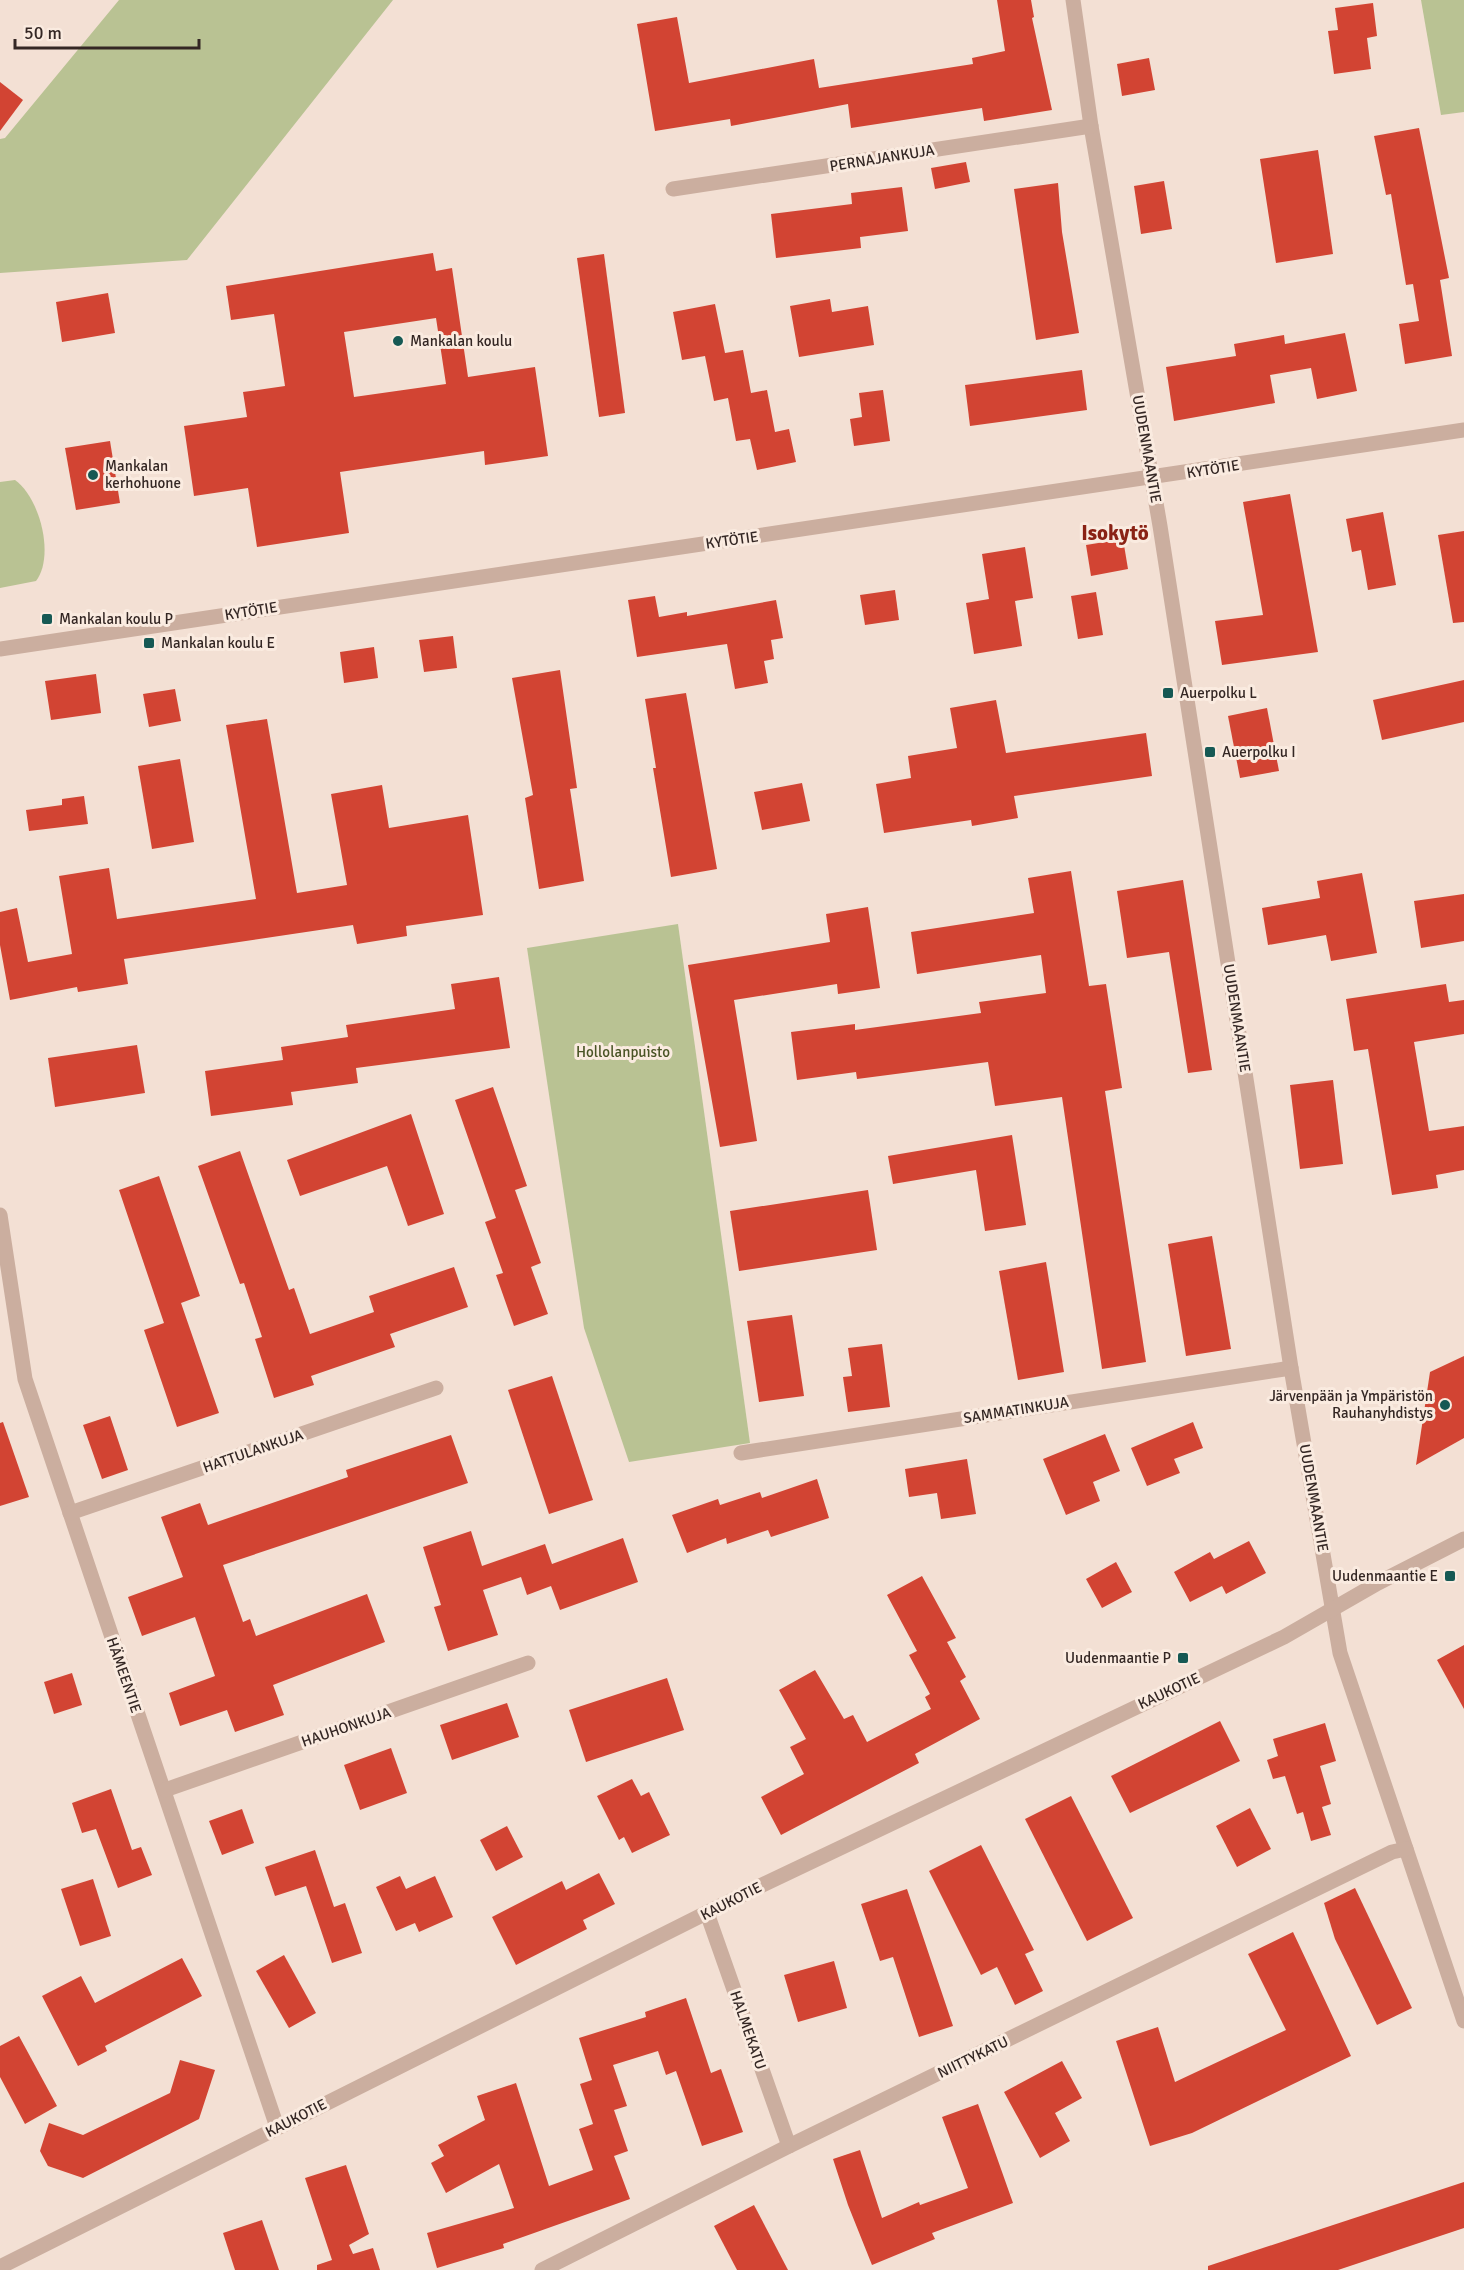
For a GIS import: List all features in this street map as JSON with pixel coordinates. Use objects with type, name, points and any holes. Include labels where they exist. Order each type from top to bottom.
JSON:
[{"type":"street","name":"UUDENMAANTIE","points":[[1073,0],[1091,126],[1153,478],[1291,1368],[1340,1653],[1464,2021]]},
{"type":"street","name":"PERNAJANKUJA","points":[[673,189],[1091,126]]},
{"type":"street","name":"KYTÖTIE","points":[[0,649],[1464,430]]},
{"type":"street","name":"HÄMEENTIE","points":[[0,1215],[25,1379],[277,2127]]},
{"type":"street","name":"SAMMATINKUJA","points":[[741,1453],[1291,1368]]},
{"type":"street","name":"HATTULANKUJA","points":[[70,1513],[436,1388]]},
{"type":"street","name":"KAUKOTIE","points":[[0,2267],[707,1913],[1284,1636],[1464,1539]]},
{"type":"street","name":"HAUHONKUJA","points":[[165,1790],[528,1663]]},
{"type":"street","name":"NIITTYKATU","points":[[542,2270],[789,2146],[1392,1852],[1406,1849]]},
{"type":"street","name":"HALMEKATU","points":[[707,1913],[789,2146]]},
{"type":"green space","points":[[119,0],[393,0],[187,260],[0,273],[0,139],[5,138]]},
{"type":"green space","points":[[1421,0],[1464,0],[1464,112],[1441,115]]},
{"type":"green space","points":[[15,480],[24,488],[38,513],[42,528],[44,557],[42,570],[36,581],[0,588],[0,482]]},
{"type":"green space","name":"Hollolanpuisto","points":[[678,924],[750,1443],[629,1462],[584,1328],[527,948]]},
{"type":"building","points":[[997,0],[1031,0],[1034,17],[1032,18],[1052,110],[984,121],[982,108],[851,128],[848,104],[731,126],[730,119],[655,131],[637,24],[677,17],[689,83],[814,59],[819,88],[973,64],[972,58],[1005,51]]},
{"type":"building","points":[[1373,3],[1377,36],[1367,38],[1371,69],[1334,74],[1328,31],[1338,30],[1335,8]]},
{"type":"building","points":[[1149,58],[1155,90],[1122,96],[1117,64]]},
{"type":"building","points":[[0,82],[23,100],[0,131]]},
{"type":"building","points":[[1419,128],[1449,278],[1440,280],[1452,356],[1405,364],[1399,324],[1419,321],[1413,284],[1406,285],[1391,194],[1386,195],[1374,136]]},
{"type":"building","points":[[1318,150],[1333,254],[1276,263],[1260,159]]},
{"type":"building","points":[[966,162],[970,182],[935,189],[931,168]]},
{"type":"building","points":[[1164,181],[1172,229],[1141,234],[1134,186]]},
{"type":"building","points":[[1058,183],[1062,232],[1079,333],[1036,340],[1014,189]]},
{"type":"building","points":[[902,187],[908,231],[860,237],[861,248],[776,258],[771,214],[852,204],[851,193]]},
{"type":"building","points":[[433,253],[436,271],[452,268],[468,377],[535,367],[548,456],[485,465],[484,451],[340,472],[349,533],[257,547],[248,488],[194,496],[184,426],[247,417],[243,392],[285,386],[274,314],[231,320],[226,286]],"holes":[[[436,318],[446,384],[354,397],[344,332]]]},
{"type":"building","points":[[604,254],[625,413],[599,417],[577,258]]},
{"type":"building","points":[[108,293],[115,333],[62,342],[56,302]]},
{"type":"building","points":[[830,299],[832,312],[868,306],[874,345],[799,357],[790,306]]},
{"type":"building","points":[[715,304],[725,353],[743,350],[751,393],[767,390],[775,432],[789,429],[796,462],[757,470],[750,439],[736,441],[728,398],[714,401],[705,356],[682,360],[673,312]]},
{"type":"building","points":[[1345,333],[1357,391],[1317,399],[1311,368],[1270,375],[1275,403],[1174,421],[1166,367],[1236,356],[1234,344],[1284,335],[1285,344]]},
{"type":"building","points":[[1082,370],[1087,410],[970,426],[965,385]]},
{"type":"building","points":[[883,390],[890,441],[854,446],[850,419],[862,417],[859,393]]},
{"type":"building","name":"Mankalan kerhohuone","points":[[110,441],[120,503],[76,510],[65,448]]},
{"type":"building","points":[[1290,494],[1318,652],[1222,665],[1215,621],[1263,615],[1243,502]]},
{"type":"building","points":[[1383,512],[1396,585],[1368,590],[1361,550],[1352,552],[1346,519]]},
{"type":"building","points":[[1464,531],[1464,622],[1453,623],[1438,535]]},
{"type":"building","points":[[1123,539],[1128,569],[1091,576],[1086,545]]},
{"type":"building","points":[[1025,547],[1033,598],[1015,601],[1022,646],[974,654],[966,603],[989,599],[982,554]]},
{"type":"building","points":[[895,590],[899,620],[865,625],[860,595]]},
{"type":"building","points":[[1096,592],[1103,635],[1078,639],[1071,596]]},
{"type":"building","points":[[655,596],[659,617],[687,612],[687,616],[776,600],[783,638],[771,640],[774,659],[764,661],[768,683],[735,689],[727,644],[637,657],[628,600]]},
{"type":"building","points":[[453,636],[457,668],[424,672],[419,640]]},
{"type":"building","points":[[374,647],[378,678],[344,683],[340,652]]},
{"type":"building","points":[[560,670],[577,788],[570,789],[584,881],[539,889],[525,798],[533,795],[512,678]]},
{"type":"building","points":[[96,674],[101,713],[51,720],[45,681]]},
{"type":"building","points":[[1464,680],[1464,722],[1382,740],[1373,700]]},
{"type":"building","points":[[175,689],[181,721],[149,727],[143,694]]},
{"type":"building","points":[[686,693],[717,869],[671,877],[653,768],[656,768],[645,699]]},
{"type":"building","points":[[996,700],[1006,753],[1146,733],[1152,776],[1014,796],[1018,818],[972,826],[971,820],[884,833],[876,784],[911,778],[908,756],[957,748],[950,708]]},
{"type":"building","points":[[1267,708],[1279,771],[1240,778],[1228,716]]},
{"type":"building","points":[[267,719],[297,893],[347,885],[331,794],[382,785],[389,828],[468,815],[483,915],[406,926],[407,936],[357,944],[353,925],[124,959],[128,984],[78,992],[77,987],[10,1000],[0,945],[0,912],[17,908],[28,962],[72,954],[59,876],[109,868],[117,919],[256,899],[226,725]]},
{"type":"building","points":[[180,759],[194,842],[152,849],[138,766]]},
{"type":"building","points":[[802,783],[810,821],[762,830],[754,792]]},
{"type":"building","points":[[84,796],[88,824],[29,831],[26,810],[62,805],[62,799]]},
{"type":"building","points":[[1071,871],[1089,986],[1106,984],[1122,1088],[1105,1091],[1146,1362],[1102,1369],[1062,1097],[995,1106],[988,1062],[857,1079],[856,1072],[797,1080],[791,1032],[855,1024],[855,1030],[981,1013],[979,1002],[1046,993],[1041,955],[917,974],[911,932],[1034,913],[1028,878]]},
{"type":"building","points":[[1362,873],[1377,953],[1331,961],[1326,935],[1268,945],[1262,908],[1320,898],[1317,881]]},
{"type":"building","points":[[1183,880],[1212,1070],[1188,1073],[1169,952],[1127,958],[1117,891]]},
{"type":"building","points":[[1464,894],[1464,941],[1421,948],[1414,901]]},
{"type":"building","points":[[868,907],[880,988],[838,994],[837,984],[734,1000],[757,1141],[720,1147],[688,965],[830,942],[826,914]]},
{"type":"building","points":[[499,977],[510,1048],[356,1068],[358,1083],[291,1092],[293,1105],[211,1116],[205,1071],[283,1060],[281,1047],[348,1037],[346,1025],[455,1009],[451,984]]},
{"type":"building","points":[[1446,984],[1449,1002],[1464,1000],[1464,1034],[1414,1042],[1429,1131],[1464,1126],[1464,1170],[1436,1175],[1438,1188],[1392,1195],[1368,1049],[1354,1051],[1346,999]]},
{"type":"building","points":[[137,1045],[145,1093],[55,1107],[48,1058]]},
{"type":"building","points":[[1333,1080],[1343,1164],[1300,1169],[1290,1085]]},
{"type":"building","points":[[493,1087],[527,1186],[515,1190],[541,1263],[531,1267],[548,1314],[514,1326],[496,1275],[503,1273],[485,1222],[496,1218],[455,1100]]},
{"type":"building","points":[[411,1114],[444,1214],[408,1226],[387,1166],[300,1196],[287,1160]]},
{"type":"building","points":[[1012,1135],[1026,1225],[985,1231],[976,1170],[893,1184],[888,1156]]},
{"type":"building","points":[[240,1151],[289,1290],[294,1288],[310,1334],[374,1312],[369,1296],[454,1267],[468,1307],[390,1334],[395,1347],[311,1376],[314,1385],[274,1398],[255,1339],[262,1337],[244,1283],[240,1284],[198,1166]]},
{"type":"building","points":[[159,1176],[200,1296],[181,1303],[219,1413],[177,1427],[144,1330],[164,1323],[119,1190]]},
{"type":"building","points":[[868,1190],[877,1250],[739,1271],[730,1211]]},
{"type":"building","points":[[1212,1236],[1231,1349],[1186,1356],[1168,1244]]},
{"type":"building","points":[[1046,1262],[1064,1372],[1018,1380],[999,1271]]},
{"type":"building","points":[[792,1315],[804,1396],[759,1402],[747,1321]]},
{"type":"building","points":[[882,1344],[890,1407],[848,1412],[843,1377],[852,1376],[848,1348]]},
{"type":"building","name":"Järvenpään ja Ympäristön Rauhanyhdistys","points":[[1464,1356],[1464,1438],[1416,1465],[1430,1372]]},
{"type":"building","points":[[552,1376],[593,1500],[549,1514],[508,1390]]},
{"type":"building","points":[[110,1416],[128,1470],[102,1479],[83,1425]]},
{"type":"building","points":[[3,1422],[29,1497],[0,1506],[0,1423]]},
{"type":"building","points":[[1193,1422],[1203,1448],[1174,1459],[1180,1473],[1147,1486],[1131,1448]]},
{"type":"building","points":[[1105,1434],[1120,1471],[1093,1482],[1100,1501],[1066,1515],[1043,1459]]},
{"type":"building","points":[[451,1435],[468,1483],[223,1565],[243,1622],[250,1619],[256,1636],[367,1594],[385,1642],[273,1685],[284,1715],[235,1732],[227,1710],[180,1726],[169,1693],[215,1676],[195,1617],[142,1636],[128,1597],[183,1577],[161,1517],[200,1503],[208,1525],[348,1477],[346,1470]]},
{"type":"building","points":[[967,1459],[976,1514],[941,1519],[937,1493],[909,1497],[905,1469]]},
{"type":"building","points":[[817,1479],[829,1518],[771,1537],[768,1530],[727,1544],[726,1538],[687,1553],[672,1515],[718,1499],[720,1505],[760,1492],[762,1498]]},
{"type":"building","points":[[471,1531],[482,1566],[545,1544],[552,1564],[623,1538],[638,1582],[560,1610],[551,1586],[527,1595],[521,1577],[483,1590],[498,1635],[448,1651],[434,1607],[441,1605],[423,1547]]},
{"type":"building","points":[[1249,1541],[1266,1573],[1226,1594],[1222,1586],[1190,1602],[1174,1572],[1210,1552],[1214,1559]]},
{"type":"building","points":[[1116,1562],[1132,1592],[1102,1608],[1086,1579]]},
{"type":"building","points":[[922,1576],[956,1638],[947,1642],[966,1677],[960,1681],[980,1719],[915,1754],[919,1763],[781,1835],[761,1797],[804,1774],[790,1747],[806,1739],[779,1690],[815,1670],[844,1719],[853,1715],[867,1742],[931,1709],[925,1697],[930,1694],[909,1655],[917,1651],[887,1595]]},
{"type":"building","points":[[1464,1645],[1464,1709],[1437,1660]]},
{"type":"building","points":[[72,1673],[82,1705],[54,1714],[44,1682]]},
{"type":"building","points":[[667,1678],[684,1730],[586,1762],[569,1710]]},
{"type":"building","points":[[507,1703],[519,1737],[452,1760],[440,1725]]},
{"type":"building","points":[[1220,1721],[1240,1761],[1130,1813],[1111,1776]]},
{"type":"building","points":[[1325,1723],[1336,1761],[1320,1766],[1331,1804],[1322,1807],[1331,1835],[1311,1841],[1303,1812],[1297,1814],[1285,1776],[1273,1779],[1267,1760],[1278,1756],[1273,1739]]},
{"type":"building","points":[[391,1748],[407,1793],[360,1810],[344,1765]]},
{"type":"building","points":[[632,1779],[641,1796],[649,1792],[670,1835],[632,1853],[624,1837],[619,1840],[597,1796]]},
{"type":"building","points":[[111,1789],[132,1850],[141,1847],[152,1875],[118,1888],[96,1829],[82,1833],[72,1803]]},
{"type":"building","points":[[1071,1796],[1133,1918],[1087,1941],[1025,1819]]},
{"type":"building","points":[[1250,1808],[1271,1849],[1237,1867],[1216,1826]]},
{"type":"building","points":[[242,1809],[254,1843],[222,1855],[209,1821]]},
{"type":"building","points":[[507,1826],[523,1857],[496,1871],[480,1840]]},
{"type":"building","points":[[981,1845],[1034,1950],[1025,1954],[1043,1991],[1015,2005],[997,1967],[981,1975],[929,1871]]},
{"type":"building","points":[[315,1850],[334,1907],[345,1903],[362,1953],[332,1963],[306,1886],[275,1896],[265,1867]]},
{"type":"building","points":[[599,1873],[615,1904],[583,1920],[587,1929],[516,1965],[492,1917],[562,1881],[566,1890]]},
{"type":"building","points":[[400,1876],[406,1889],[435,1876],[453,1917],[419,1932],[415,1923],[396,1931],[376,1887]]},
{"type":"building","points":[[93,1879],[111,1936],[80,1946],[61,1889]]},
{"type":"building","points":[[1355,1888],[1412,2008],[1377,2025],[1335,1939],[1324,1903]]},
{"type":"building","points":[[907,1889],[953,2026],[919,2037],[893,1957],[880,1961],[861,1904]]},
{"type":"building","points":[[1293,1932],[1351,2056],[1192,2133],[1150,2146],[1116,2041],[1158,2027],[1175,2082],[1286,2030],[1248,1954]]},
{"type":"building","points":[[284,1955],[316,2013],[289,2028],[256,1971]]},
{"type":"building","points":[[182,1958],[202,1996],[105,2046],[107,2051],[78,2066],[42,1996],[81,1976],[95,2003]]},
{"type":"building","points":[[834,1961],[847,2008],[798,2022],[784,1975]]},
{"type":"building","points":[[686,1998],[711,2073],[721,2069],[743,2132],[702,2146],[676,2071],[666,2075],[658,2051],[613,2065],[627,2106],[614,2110],[628,2151],[614,2156],[630,2199],[503,2244],[504,2248],[437,2268],[427,2233],[514,2208],[499,2164],[446,2193],[431,2163],[444,2156],[438,2145],[485,2120],[477,2096],[516,2083],[549,2186],[593,2170],[579,2129],[593,2124],[580,2084],[592,2080],[579,2038],[646,2017],[645,2012]]},
{"type":"building","points":[[19,2036],[57,2106],[25,2124],[0,2077],[0,2046]]},
{"type":"building","points":[[180,2060],[215,2070],[199,2119],[83,2178],[48,2166],[40,2151],[49,2123],[83,2135],[170,2093]]},
{"type":"building","points":[[1062,2061],[1082,2098],[1055,2113],[1070,2141],[1040,2158],[1004,2092]]},
{"type":"building","points":[[978,2104],[1013,2203],[932,2233],[935,2239],[872,2265],[848,2205],[833,2159],[860,2150],[882,2218],[919,2202],[920,2205],[968,2188],[942,2117]]},
{"type":"building","points":[[346,2165],[369,2234],[349,2245],[353,2254],[373,2248],[380,2270],[317,2270],[317,2265],[332,2260],[305,2178]]},
{"type":"building","points":[[1464,2182],[1464,2228],[1338,2270],[1208,2270],[1208,2266]]},
{"type":"building","points":[[754,2205],[788,2270],[737,2270],[714,2226]]},
{"type":"building","points":[[262,2220],[279,2270],[235,2270],[223,2233]]},
{"type":"place","name":"Mankalan koulu","points":[[398,341]]},
{"type":"place","name":"Mankalan kerhohuone","points":[[93,475]]},
{"type":"place","name":"Mankalan koulu P","points":[[47,619]]},
{"type":"place","name":"Mankalan koulu E","points":[[149,643]]},
{"type":"place","name":"Auerpolku L","points":[[1168,693]]},
{"type":"place","name":"Auerpolku I","points":[[1210,752]]},
{"type":"place","name":"Järvenpään ja Ympäristön Rauhanyhdistys","points":[[1445,1405]]},
{"type":"place","name":"Uudenmaantie E","points":[[1450,1576]]},
{"type":"place","name":"Uudenmaantie P","points":[[1183,1658]]},
{"type":"district","name":"Isokytö","points":[[1115,533]]}]
